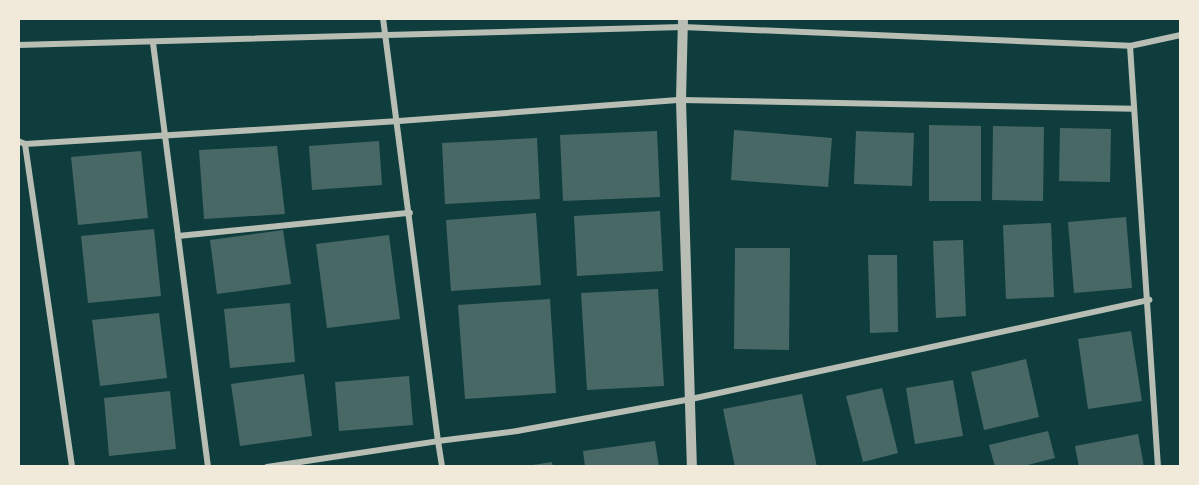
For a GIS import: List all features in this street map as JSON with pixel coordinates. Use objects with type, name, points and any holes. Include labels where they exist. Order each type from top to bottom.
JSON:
[{"type":"street","points":[[383,18],[399,121],[442,467]]},
{"type":"street","points":[[683,22],[681,100],[692,467]]},
{"type":"street","points":[[18,45],[386,35],[683,22],[1130,46],[1181,34]]},
{"type":"street","points":[[153,43],[162,134],[178,236],[208,467]]},
{"type":"street","points":[[1130,46],[1149,300],[1158,467]]},
{"type":"street","points":[[72,467],[22,142],[399,121],[681,100],[1133,109]]},
{"type":"street","points":[[178,236],[410,213]]},
{"type":"street","points":[[267,467],[517,431],[691,399],[1149,300]]},
{"type":"building","points":[[929,125],[981,126],[981,201],[929,201]]},
{"type":"building","points":[[993,126],[1044,127],[1043,201],[992,200]]},
{"type":"building","points":[[1060,128],[1111,129],[1110,182],[1059,181]]},
{"type":"building","points":[[734,130],[832,138],[828,187],[731,180]]},
{"type":"building","points":[[657,131],[660,197],[563,201],[560,135]]},
{"type":"building","points":[[856,131],[914,133],[912,186],[854,184]]},
{"type":"building","points":[[537,138],[540,199],[445,204],[442,143]]},
{"type":"building","points":[[379,141],[382,185],[312,190],[309,146]]},
{"type":"building","points":[[277,146],[285,214],[204,219],[199,150]]},
{"type":"building","points":[[141,151],[148,218],[78,225],[71,157]]},
{"type":"building","points":[[660,211],[663,271],[577,276],[574,216]]},
{"type":"building","points":[[536,213],[541,285],[451,291],[446,220]]},
{"type":"building","points":[[1126,217],[1132,288],[1074,293],[1068,222]]},
{"type":"building","points":[[1051,223],[1054,297],[1006,299],[1003,225]]},
{"type":"building","points":[[154,229],[161,296],[88,303],[81,236]]},
{"type":"building","points":[[283,230],[291,284],[217,294],[210,240]]},
{"type":"building","points":[[389,235],[400,319],[327,328],[316,244]]},
{"type":"building","points":[[963,240],[966,316],[936,318],[933,241]]},
{"type":"building","points":[[735,248],[790,248],[789,350],[734,349]]},
{"type":"building","points":[[868,255],[897,255],[898,332],[870,333]]},
{"type":"building","points":[[658,289],[664,386],[587,390],[581,293]]},
{"type":"building","points":[[550,299],[556,393],[465,399],[458,305]]},
{"type":"building","points":[[290,303],[295,362],[230,368],[224,309]]},
{"type":"building","points":[[159,313],[167,378],[100,386],[92,320]]},
{"type":"building","points":[[1131,331],[1142,401],[1088,409],[1078,339]]},
{"type":"building","points":[[1026,359],[1039,417],[984,430],[971,372]]},
{"type":"building","points":[[304,374],[312,436],[240,446],[231,384]]},
{"type":"building","points":[[409,376],[413,425],[339,431],[335,382]]},
{"type":"building","points":[[953,380],[963,436],[915,444],[906,388]]},
{"type":"building","points":[[882,388],[898,453],[863,462],[846,396]]},
{"type":"building","points":[[170,391],[176,449],[109,456],[104,398]]},
{"type":"building","points":[[802,394],[817,467],[735,467],[723,409]]},
{"type":"building","points":[[1048,431],[1055,458],[1020,467],[995,467],[989,445]]},
{"type":"building","points":[[1138,434],[1144,467],[1079,467],[1075,446]]},
{"type":"building","points":[[655,441],[659,467],[585,467],[583,451]]},
{"type":"building","points":[[552,462],[553,467],[526,467],[526,466]]}]
